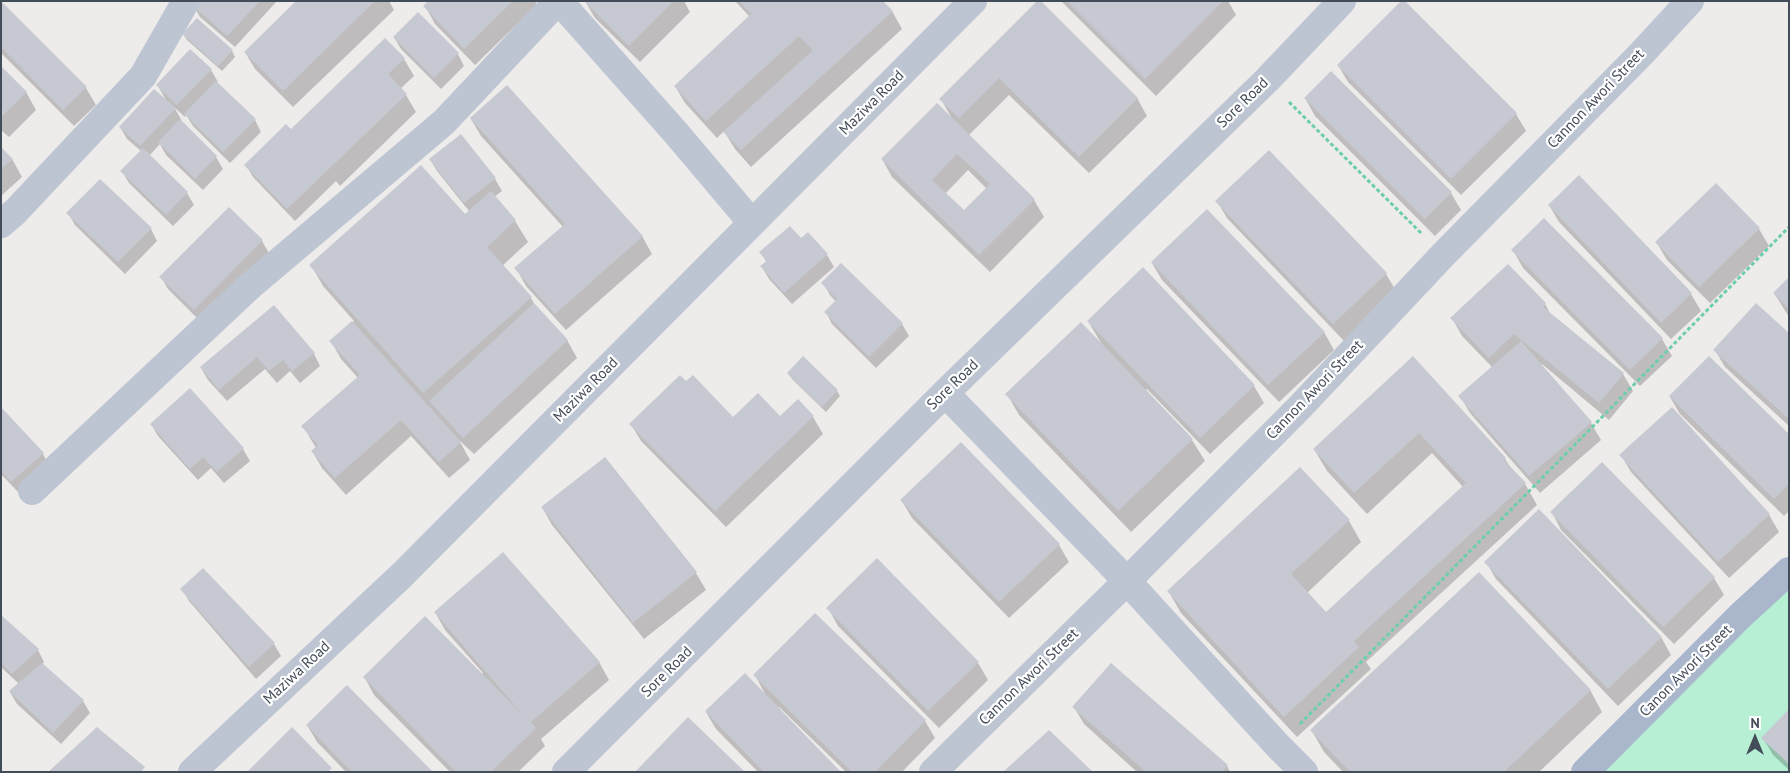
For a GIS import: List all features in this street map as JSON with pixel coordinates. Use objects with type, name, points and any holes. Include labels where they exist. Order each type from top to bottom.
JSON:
[{"type":"main road","name":"Canon Awori Street","points":[[1585,772],[1739,617],[1789,571]]},
{"type":"street","points":[[1,224],[16,212],[142,76],[186,1]]},
{"type":"street","points":[[32,491],[250,286],[444,122],[559,1],[676,133],[752,223]]},
{"type":"street","name":"Maziwa Road","points":[[192,772],[402,575],[974,1]]},
{"type":"street","name":"Sore Road","points":[[566,772],[946,392],[1267,80],[1342,1]]},
{"type":"street","name":"Cannon Awori Street","points":[[933,772],[1299,408],[1443,255],[1641,54],[1690,1]]},
{"type":"street","points":[[946,392],[1304,772]]},
{"type":"path","points":[[1267,80],[1443,255]]},
{"type":"path","points":[[1278,746],[1789,227]]},
{"type":"green space","points":[[1789,568],[1789,772],[1582,772]]},
{"type":"building","points":[[1,1],[87,87],[63,110],[1,47]]},
{"type":"building","points":[[194,1],[260,1],[227,36],[191,4]]},
{"type":"building","points":[[296,1],[375,1],[283,91],[244,52]]},
{"type":"building","points":[[428,1],[513,1],[464,49],[423,6]]},
{"type":"building","points":[[584,1],[674,1],[629,46]]},
{"type":"building","points":[[739,1],[883,1],[893,11],[741,150],[723,132],[813,50],[799,36],[706,121],[674,86],[751,14]]},
{"type":"building","points":[[1037,1],[1041,1],[1138,98],[1079,157],[999,78],[959,118],[939,99]]},
{"type":"building","points":[[1067,1],[1223,1],[1145,79]]},
{"type":"building","points":[[1401,1],[1405,1],[1517,113],[1451,179],[1337,65]]},
{"type":"building","points":[[418,12],[459,53],[434,78],[393,37]]},
{"type":"building","points":[[197,18],[233,50],[218,66],[182,34]]},
{"type":"building","points":[[385,38],[405,58],[388,74],[407,94],[287,209],[244,165],[286,124],[291,129]]},
{"type":"building","points":[[190,49],[212,69],[177,105],[156,85]]},
{"type":"building","points":[[1,66],[27,92],[1,117]]},
{"type":"building","points":[[1331,71],[1452,192],[1425,219],[1304,98]]},
{"type":"building","points":[[216,81],[256,119],[223,152],[184,114]]},
{"type":"building","points":[[507,85],[643,236],[555,314],[514,268],[565,224],[470,118]]},
{"type":"building","points":[[154,89],[176,108],[140,146],[119,127]]},
{"type":"building","points":[[937,103],[1035,199],[979,255],[881,159]],"holes":[[[957,154],[990,184],[964,210],[932,180]]]},
{"type":"building","points":[[180,119],[217,156],[195,179],[158,142]]},
{"type":"building","points":[[461,134],[496,178],[464,203],[429,159]]},
{"type":"building","points":[[1,147],[13,159],[1,169]]},
{"type":"building","points":[[143,148],[188,192],[166,215],[120,171]]},
{"type":"building","points":[[1269,150],[1387,273],[1333,324],[1215,201]]},
{"type":"building","points":[[421,165],[465,214],[491,191],[516,220],[487,247],[532,297],[423,393],[309,265]]},
{"type":"building","points":[[1579,175],[1692,293],[1661,323],[1548,205]]},
{"type":"building","points":[[100,179],[152,228],[118,262],[66,213]]},
{"type":"building","points":[[1716,183],[1760,228],[1699,287],[1655,242]]},
{"type":"building","points":[[229,207],[263,240],[194,310],[159,277]]},
{"type":"building","points":[[1207,209],[1325,332],[1268,385],[1151,262]]},
{"type":"building","points":[[1544,218],[1663,338],[1630,370],[1511,250]]},
{"type":"building","points":[[790,226],[801,238],[808,232],[828,254],[784,293],[760,266],[767,261],[759,252]]},
{"type":"building","points":[[841,263],[903,323],[869,357],[824,312],[837,299],[821,283]]},
{"type":"building","points":[[1508,264],[1546,303],[1543,307],[1624,373],[1599,403],[1514,334],[1489,358],[1450,318]]},
{"type":"building","points":[[1143,267],[1255,385],[1200,438],[1087,321]]},
{"type":"building","points":[[1789,277],[1789,309],[1773,293]]},
{"type":"building","points":[[534,303],[568,340],[463,438],[429,401]]},
{"type":"building","points":[[1756,303],[1789,333],[1789,419],[1713,350]]},
{"type":"building","points":[[274,305],[315,353],[292,371],[283,360],[269,371],[257,357],[219,390],[200,367]]},
{"type":"building","points":[[352,321],[461,442],[439,462],[401,420],[335,478],[311,451],[318,445],[301,426],[360,375],[329,341]]},
{"type":"building","points":[[1081,322],[1193,439],[1118,511],[1005,394]]},
{"type":"building","points":[[1521,341],[1592,422],[1529,476],[1458,396]]},
{"type":"building","points":[[803,356],[838,390],[822,407],[787,373]]},
{"type":"building","points":[[1413,356],[1506,458],[1504,460],[1526,483],[1354,641],[1359,647],[1284,717],[1167,591],[1300,467],[1350,520],[1291,574],[1326,612],[1466,483],[1419,433],[1354,493],[1313,449]]},
{"type":"building","points":[[1709,356],[1789,434],[1789,484],[1774,499],[1669,396]]},
{"type":"building","points":[[680,375],[686,381],[693,375],[733,417],[758,393],[780,416],[798,399],[814,416],[715,511],[629,424]]},
{"type":"building","points":[[190,388],[244,448],[217,472],[203,457],[190,469],[150,424]]},
{"type":"building","points":[[1,407],[44,453],[11,482],[1,471]]},
{"type":"building","points":[[1672,407],[1770,514],[1718,562],[1619,455]]},
{"type":"building","points":[[961,442],[1060,544],[999,602],[900,500]]},
{"type":"building","points":[[605,457],[697,572],[633,623],[541,507]]},
{"type":"building","points":[[1602,462],[1715,577],[1663,627],[1550,512]]},
{"type":"building","points":[[1539,509],[1662,637],[1608,689],[1484,562]]},
{"type":"building","points":[[503,552],[600,662],[531,722],[536,728],[491,772],[456,772],[363,677],[425,616],[525,717],[434,612]]},
{"type":"building","points":[[877,558],[979,662],[928,711],[826,608]]},
{"type":"building","points":[[203,568],[275,643],[249,667],[180,589]]},
{"type":"building","points":[[1479,572],[1591,690],[1504,772],[1350,772],[1310,730]]},
{"type":"building","points":[[815,613],[926,720],[875,772],[852,772],[753,675]]},
{"type":"building","points":[[1,615],[39,649],[12,674],[1,663]]},
{"type":"building","points":[[42,663],[84,700],[53,733],[9,691]]},
{"type":"building","points":[[1111,663],[1228,765],[1222,772],[1146,772],[1072,707]]},
{"type":"building","points":[[745,673],[841,772],[764,772],[705,711]]},
{"type":"building","points":[[347,685],[433,772],[352,772],[306,725]]},
{"type":"building","points":[[1789,709],[1789,764],[1761,738]]},
{"type":"building","points":[[688,717],[745,772],[635,772]]},
{"type":"building","points":[[97,727],[145,767],[141,772],[48,772]]},
{"type":"building","points":[[292,727],[332,768],[328,772],[247,772]]},
{"type":"building","points":[[1049,730],[1093,772],[1003,772]]}]
